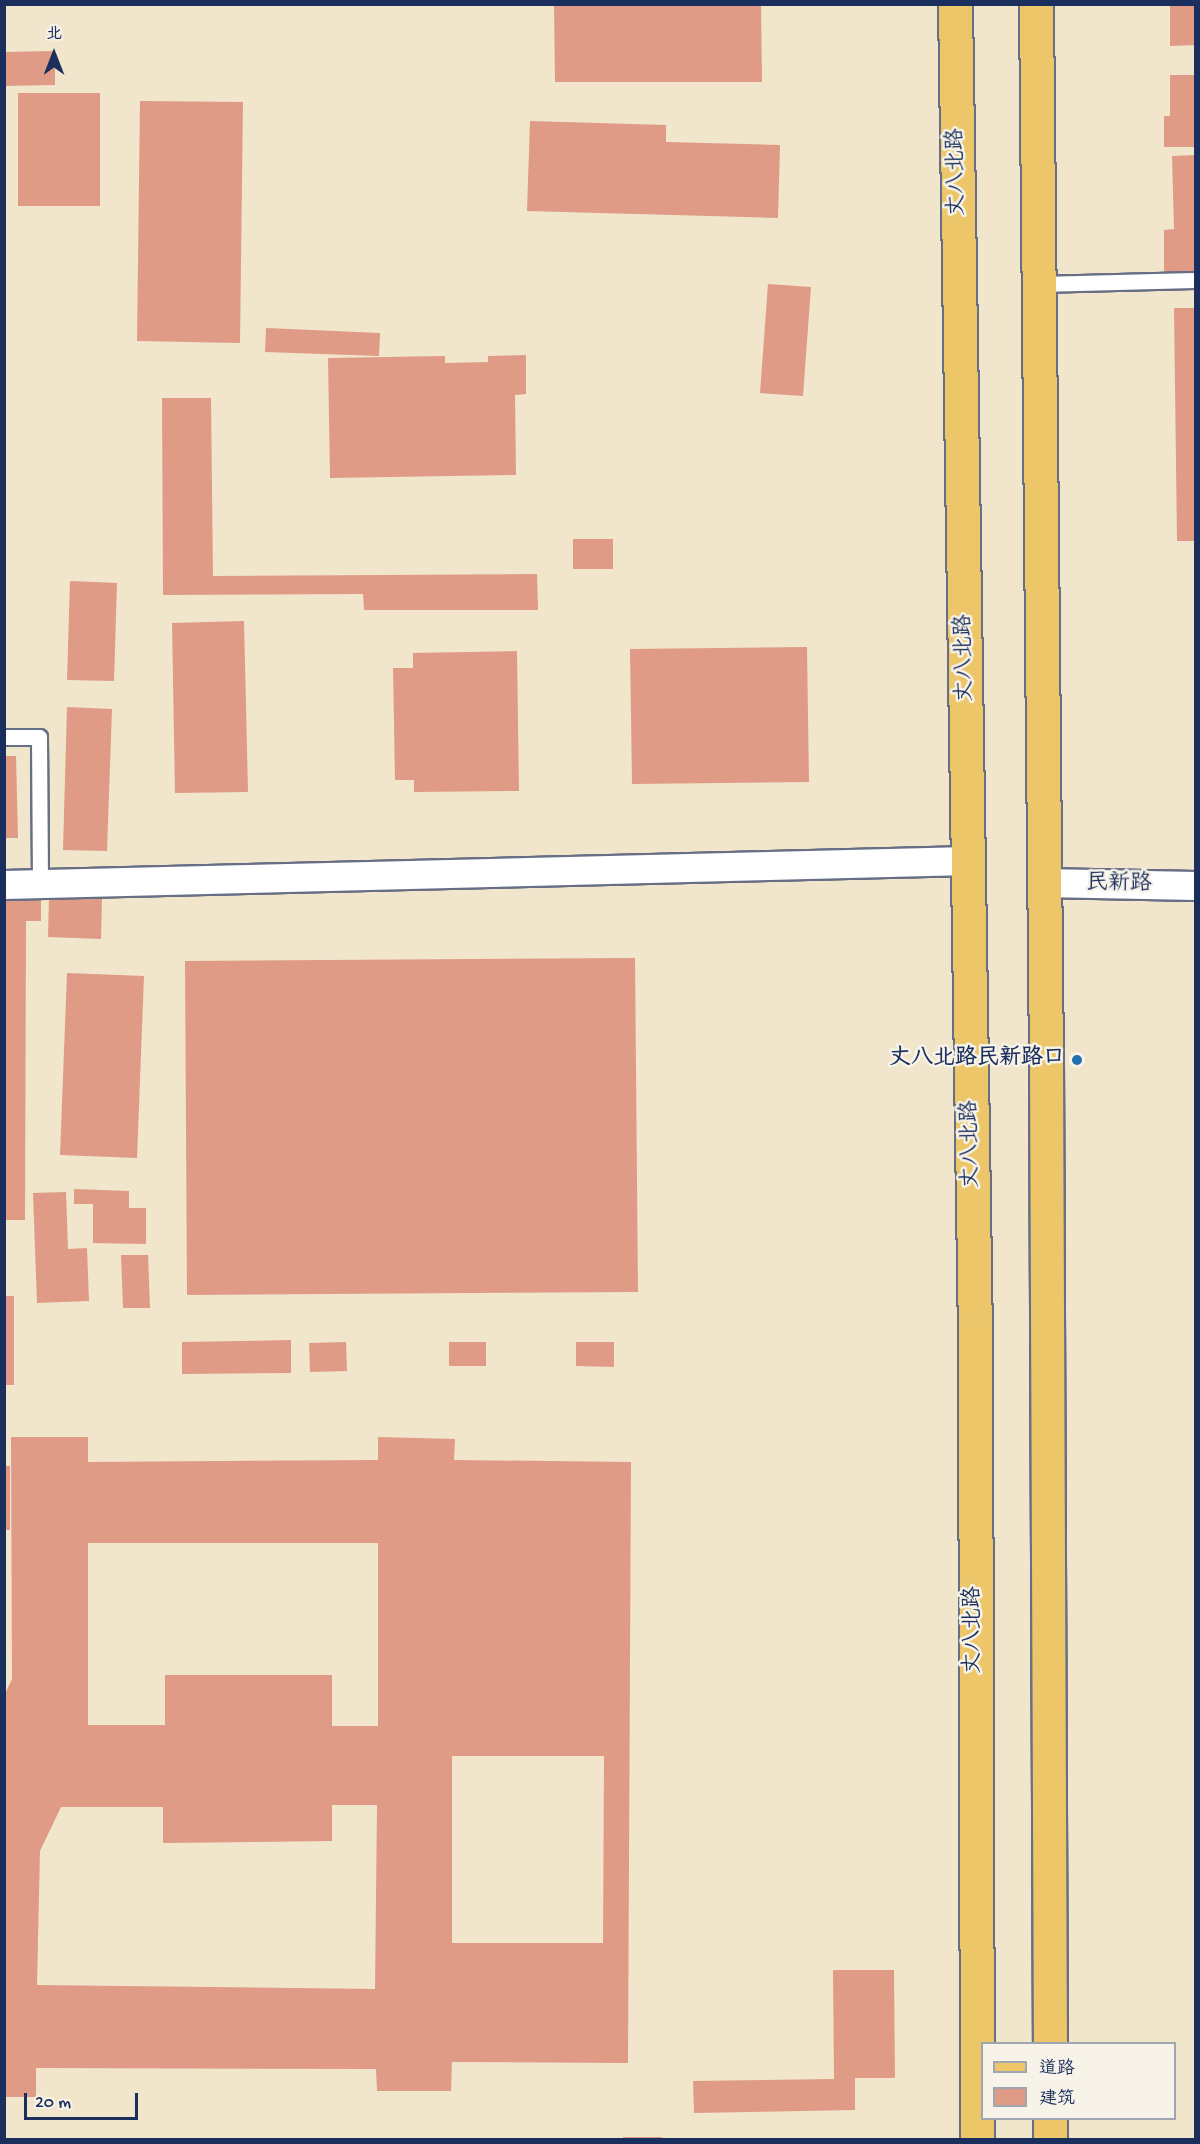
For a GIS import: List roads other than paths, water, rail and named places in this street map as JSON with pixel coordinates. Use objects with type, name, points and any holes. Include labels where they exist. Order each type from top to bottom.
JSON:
[{"type":"main road","name":"丈八北路","points":[[955,4],[969,861],[977,2139]]},
{"type":"main road","points":[[1036,4],[1044,884],[1050,2042]]},
{"type":"main road","points":[[1050,2120],[1050,2139]]},
{"type":"street","points":[[4,885],[969,861]]},
{"type":"street","name":"民新路","points":[[1044,884],[1196,886]]},
{"type":"lane","points":[[1038,284],[1196,280]]},
{"type":"lane","points":[[4,736],[39,737],[40,884]]},
{"type":"place","name":"丈八北路民新路口","points":[[1077,1060]]}]
